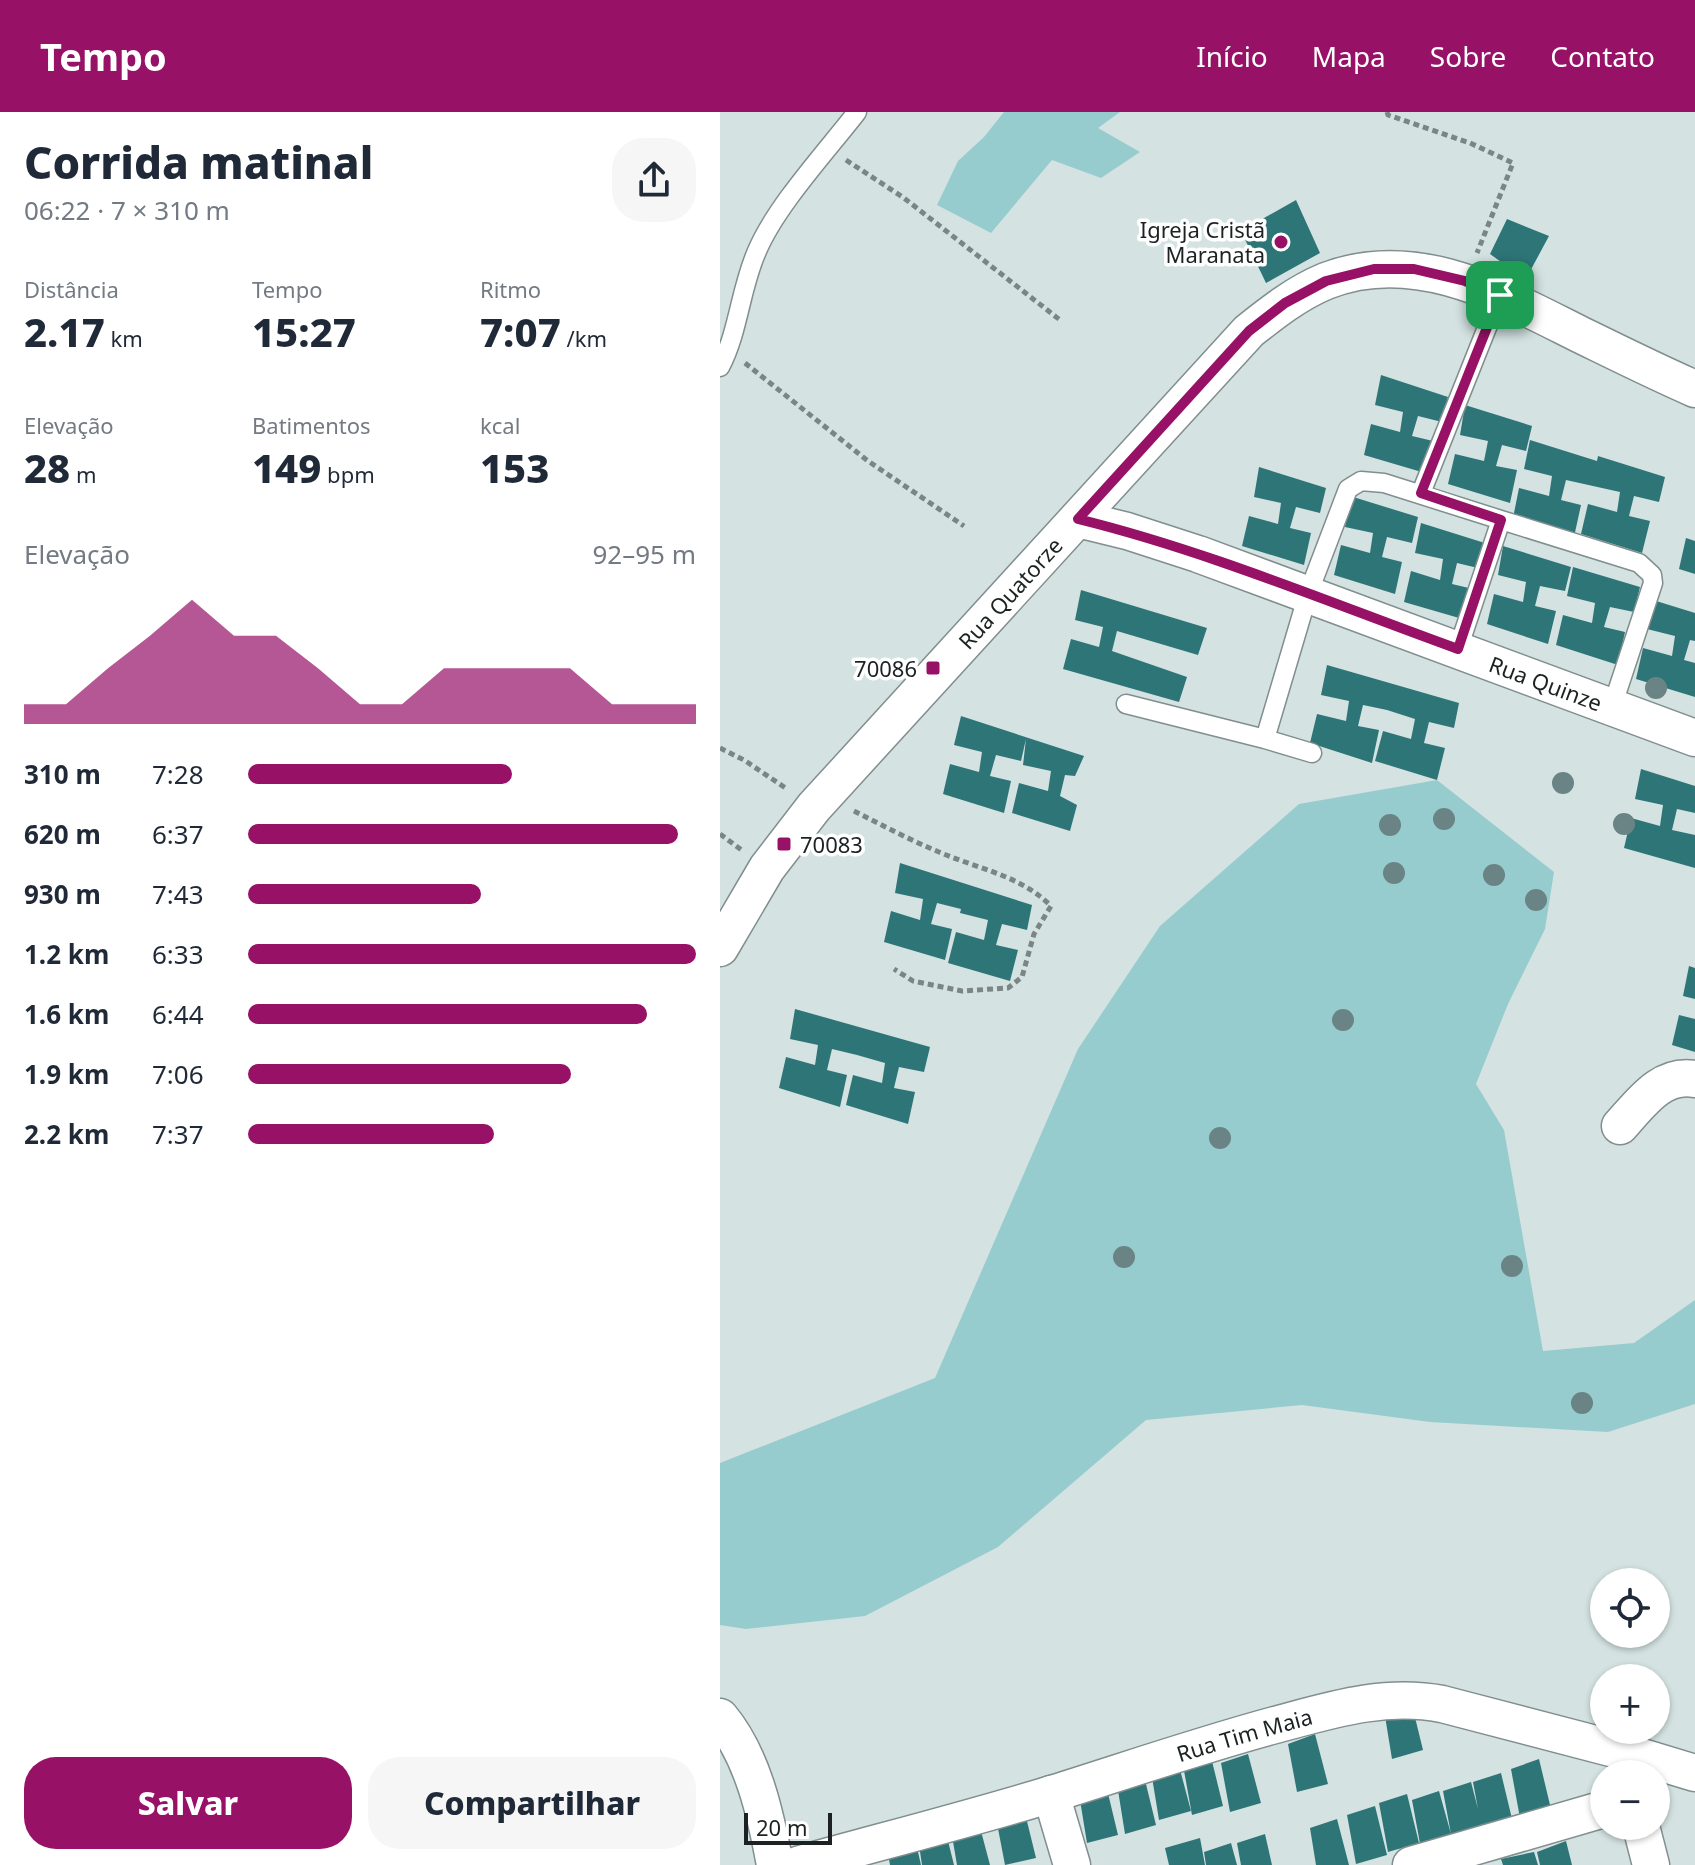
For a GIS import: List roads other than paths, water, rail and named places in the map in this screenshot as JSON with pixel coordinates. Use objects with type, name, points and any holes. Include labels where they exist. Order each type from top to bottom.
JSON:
[{"type":"street","name":"Rua Quatorze","points":[[720,948],[767,868],[819,802],[1249,331],[1285,303],[1326,281],[1374,269],[1414,269],[1465,281],[1500,295],[1695,389]]},
{"type":"street","name":"Rua Quinze","points":[[1078,519],[1198,554],[1695,738]]},
{"type":"street","points":[[1620,1126],[1651,1092],[1668,1081],[1684,1077],[1695,1079]]},
{"type":"street","name":"Rua Tim Maia","points":[[797,1865],[1051,1794],[1232,1736],[1338,1708],[1392,1699],[1442,1704],[1619,1760]]},
{"type":"street","points":[[720,1717],[744,1757],[759,1799],[775,1865]]},
{"type":"street","name":"Rua Tim Maia","points":[[1670,1769],[1695,1773]]},
{"type":"street","points":[[1051,1794],[1072,1865]]},
{"type":"street","points":[[1411,1865],[1590,1813]]},
{"type":"street","points":[[1645,1840],[1651,1865]]},
{"type":"lane","points":[[720,367],[729,349],[757,249],[775,218],[857,112]]},
{"type":"lane","points":[[1421,493],[1500,295]]},
{"type":"lane","points":[[1265,739],[1308,594],[1348,489],[1361,481],[1421,493],[1639,563],[1652,575],[1653,583],[1612,707]]},
{"type":"lane","points":[[1458,649],[1501,520]]},
{"type":"lane","points":[[1126,704],[1312,753]]},
{"type":"place","name":"Igreja Cristã Maranata","points":[[1281,242]]},
{"type":"place","name":"70086","points":[[933,668]]},
{"type":"place","name":"70083","points":[[784,844]]}]
